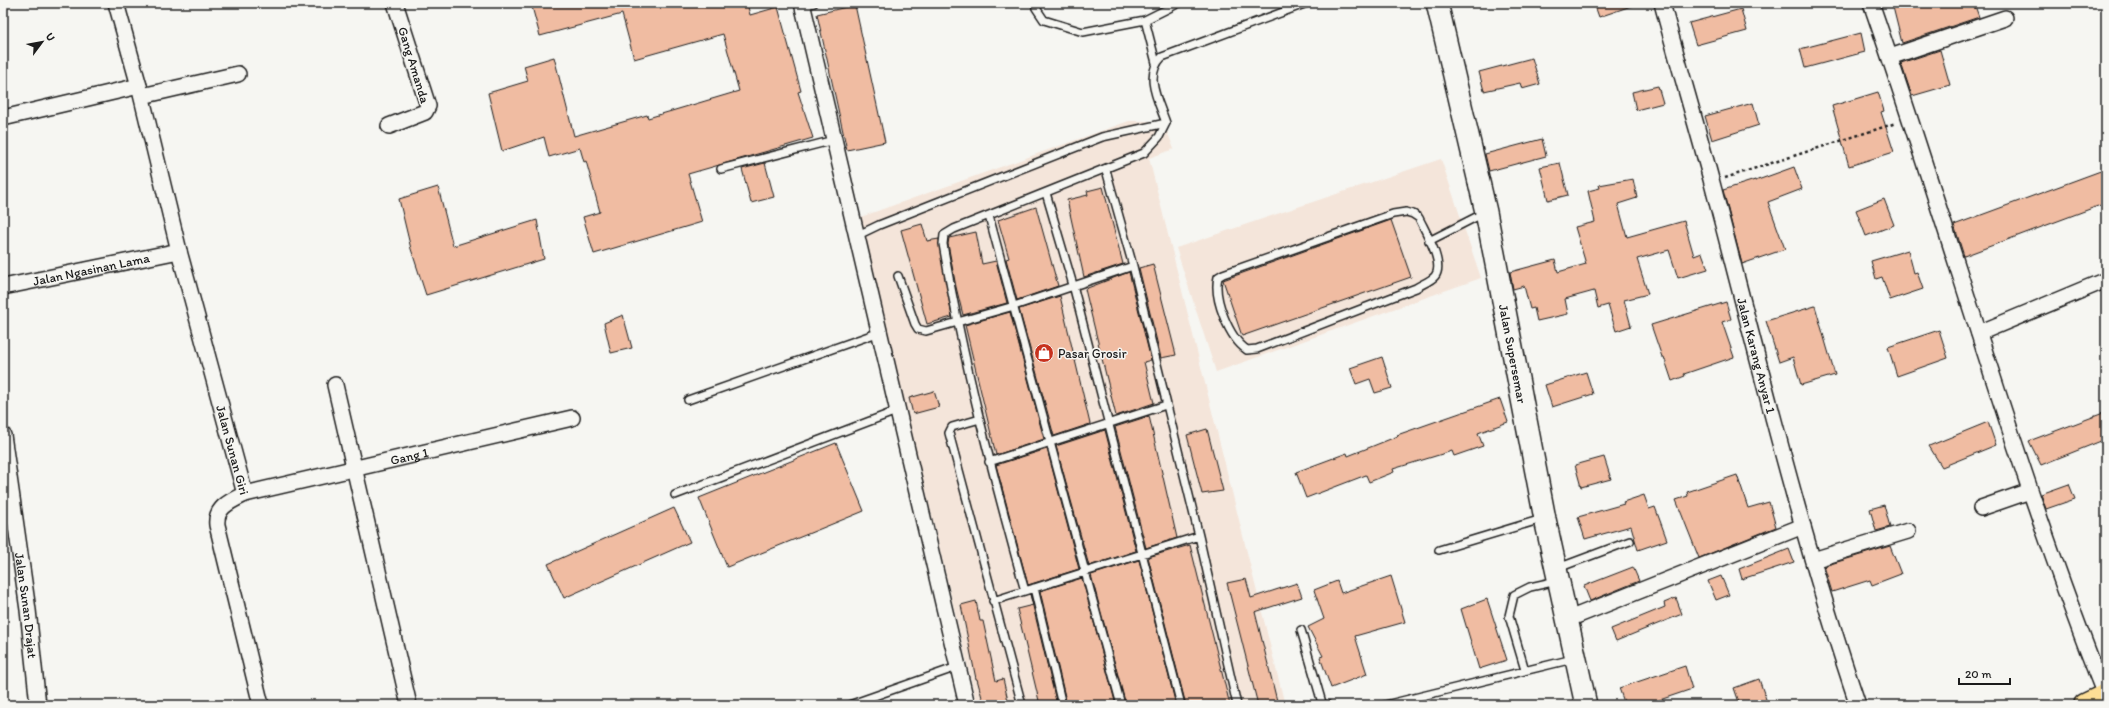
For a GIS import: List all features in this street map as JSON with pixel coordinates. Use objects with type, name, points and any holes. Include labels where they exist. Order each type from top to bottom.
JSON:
[{"type":"main road","name":"Jalan Supersemar","points":[[1437,3],[1486,212],[1544,519],[1586,705]]},
{"type":"street","name":"Jalan Sunan Giri","points":[[116,3],[140,91],[179,251],[245,494],[230,501],[221,508],[216,516],[216,525],[262,705]]},
{"type":"street","name":"Gang Amanda","points":[[389,126],[425,112],[428,106],[395,3]]},
{"type":"street","name":"Jalan Karang Anyar 1","points":[[1662,3],[1712,183],[1770,409],[1813,560],[1858,705]]},
{"type":"street","points":[[1871,3],[1890,57],[2030,491],[2073,615],[2094,701]]},
{"type":"street","points":[[806,4],[834,140],[856,236],[899,410],[957,667],[968,705]]},
{"type":"street","points":[[1890,57],[2005,18]]},
{"type":"street","points":[[3,118],[140,91],[238,74]]},
{"type":"street","name":"Jalan Ngasinan Lama","points":[[3,287],[179,251]]},
{"type":"street","points":[[1979,333],[2106,280]]},
{"type":"street","points":[[335,385],[409,705]]},
{"type":"street","name":"Gang 1","points":[[245,494],[572,418]]},
{"type":"street","name":"Jalan Sunan Drajat","points":[[3,435],[28,610],[38,705]]},
{"type":"street","points":[[1981,508],[2030,491]]},
{"type":"street","points":[[1566,620],[1803,526]]},
{"type":"street","points":[[1813,560],[1908,531]]},
{"type":"lane","points":[[1040,3],[1036,8],[1044,20],[1083,32],[1145,20],[1179,3]]},
{"type":"lane","points":[[1025,591],[989,462],[956,322],[943,244],[944,235],[954,229],[1106,170],[1144,153],[1159,137],[1166,123],[1153,84],[1153,72],[1156,63],[1162,57],[1307,3]]},
{"type":"lane","points":[[1145,20],[1156,63]]},
{"type":"lane","points":[[856,236],[879,224],[1102,137],[1166,123]]},
{"type":"lane","points":[[721,169],[834,140]]},
{"type":"lane","points":[[1106,170],[1133,266],[1199,536],[1237,705]]},
{"type":"lane","points":[[1046,193],[1073,286],[1107,424],[1181,705]]},
{"type":"lane","points":[[1406,212],[1419,218],[1429,241],[1439,263],[1438,271],[1434,277],[1416,288],[1252,350],[1247,350],[1238,343],[1227,325],[1217,282],[1218,278],[1229,270],[1393,214],[1406,212]]},
{"type":"lane","points":[[1429,241],[1486,212]]},
{"type":"lane","points":[[989,216],[1121,705]]},
{"type":"lane","points":[[898,276],[910,314],[918,329],[926,331],[1014,306],[1133,266]]},
{"type":"lane","points":[[688,400],[880,332]]},
{"type":"lane","points":[[989,462],[1166,405]]},
{"type":"lane","points":[[675,495],[899,410]]},
{"type":"lane","points":[[980,419],[952,427],[949,433],[1022,705]]},
{"type":"lane","points":[[1439,550],[1544,519]]},
{"type":"lane","points":[[993,601],[1199,536]]},
{"type":"lane","points":[[1525,670],[1509,616],[1514,595],[1630,541]]},
{"type":"lane","points":[[1034,588],[1062,705]]},
{"type":"lane","points":[[1301,630],[1322,703],[1328,705]]},
{"type":"lane","points":[[1384,705],[1575,658]]},
{"type":"lane","points":[[849,705],[957,667]]},
{"type":"path","points":[[1712,183],[1909,119]]},
{"type":"shaded area","name":"Pasar Grosir","points":[[1129,121],[1163,121],[1174,149],[1149,158],[1285,705],[977,705],[925,487],[855,219]]},
{"type":"shaded area","points":[[1441,159],[1481,278],[1216,372],[1176,248]]},
{"type":"building","points":[[531,3],[747,3],[750,15],[778,7],[801,91],[798,92],[813,138],[688,174],[702,222],[594,254],[583,217],[600,212],[586,161],[584,162],[580,148],[549,157],[544,137],[502,151],[488,93],[528,81],[524,66],[554,57],[574,136],[647,115],[648,118],[739,91],[723,34],[634,59],[622,14],[540,36]]},
{"type":"building","points":[[1594,3],[1634,3],[1634,5],[1599,17]]},
{"type":"building","points":[[1892,3],[1974,3],[1979,17],[1902,43]]},
{"type":"building","points":[[855,5],[885,142],[847,150],[817,14]]},
{"type":"building","points":[[1741,9],[1747,31],[1696,45],[1689,23]]},
{"type":"building","points":[[1861,33],[1865,52],[1805,68],[1800,49]]},
{"type":"building","points":[[1940,50],[1950,85],[1912,96],[1901,63]]},
{"type":"building","points":[[1532,58],[1540,84],[1522,89],[1520,83],[1484,91],[1479,72]]},
{"type":"building","points":[[1658,86],[1663,103],[1636,110],[1632,92]]},
{"type":"building","points":[[1878,92],[1884,111],[1881,112],[1894,152],[1849,166],[1832,106]]},
{"type":"building","points":[[1753,103],[1759,125],[1712,140],[1705,116]]},
{"type":"building","points":[[1542,139],[1546,156],[1489,171],[1485,154]]},
{"type":"building","points":[[765,163],[774,197],[751,203],[742,169]]},
{"type":"building","points":[[1560,163],[1568,195],[1548,200],[1540,167]]},
{"type":"building","points":[[1794,167],[1802,189],[1768,202],[1785,249],[1742,264],[1723,190],[1755,181]]},
{"type":"building","points":[[2106,169],[2106,203],[1964,256],[1954,225]]},
{"type":"building","points":[[1633,179],[1637,198],[1618,204],[1627,237],[1684,221],[1694,256],[1702,253],[1708,269],[1678,278],[1669,250],[1637,259],[1648,294],[1624,300],[1631,326],[1616,331],[1608,305],[1598,308],[1594,291],[1565,299],[1568,314],[1537,321],[1534,308],[1530,309],[1524,286],[1513,289],[1510,272],[1555,260],[1558,272],[1586,264],[1575,227],[1595,222],[1588,191],[1600,188],[1599,185]]},
{"type":"building","points":[[438,187],[453,246],[537,220],[544,259],[426,295],[411,249],[399,199]]},
{"type":"building","points":[[1103,187],[1123,264],[1084,277],[1067,200],[1088,195],[1087,191]]},
{"type":"building","points":[[1884,199],[1894,225],[1866,236],[1856,210]]},
{"type":"building","points":[[1036,207],[1058,286],[1017,300],[1006,259],[1009,258],[998,220]]},
{"type":"building","points":[[1391,220],[1411,277],[1242,336],[1223,280]]},
{"type":"building","points":[[922,224],[927,241],[939,239],[952,317],[927,324],[901,230]]},
{"type":"building","points":[[976,232],[982,264],[996,261],[1007,303],[963,315],[948,244],[949,238]]},
{"type":"building","points":[[1908,250],[1914,273],[1917,272],[1923,289],[1890,300],[1882,277],[1876,279],[1871,261]]},
{"type":"building","points":[[1153,264],[1176,355],[1161,358],[1139,268]]},
{"type":"building","points":[[1129,272],[1151,360],[1144,362],[1154,403],[1116,416],[1085,289]]},
{"type":"building","points":[[1060,296],[1090,424],[1054,436],[1019,309]]},
{"type":"building","points":[[1726,302],[1731,319],[1722,322],[1734,357],[1684,374],[1685,376],[1672,381],[1651,325]]},
{"type":"building","points":[[1815,306],[1835,375],[1801,385],[1793,357],[1779,362],[1766,321]]},
{"type":"building","points":[[1010,312],[1044,439],[996,455],[965,325]]},
{"type":"building","points":[[623,315],[632,348],[611,353],[604,323]]},
{"type":"building","points":[[1939,330],[1948,358],[1897,376],[1888,347]]},
{"type":"building","points":[[1382,357],[1392,388],[1375,393],[1370,379],[1356,384],[1350,368]]},
{"type":"building","points":[[1586,372],[1593,394],[1552,407],[1545,385]]},
{"type":"building","points":[[934,391],[939,407],[913,414],[909,398]]},
{"type":"building","points":[[1500,399],[1508,422],[1478,433],[1483,446],[1454,456],[1452,451],[1393,469],[1394,472],[1369,482],[1366,475],[1306,498],[1296,472],[1347,453],[1348,456],[1398,436],[1397,435]]},
{"type":"building","points":[[2106,412],[2106,439],[2041,465],[2029,441]]},
{"type":"building","points":[[1149,416],[1177,538],[1146,548],[1115,427]]},
{"type":"building","points":[[1988,422],[1996,445],[1942,467],[1929,446]]},
{"type":"building","points":[[1207,429],[1223,491],[1202,494],[1187,435]]},
{"type":"building","points":[[1105,430],[1136,551],[1089,566],[1056,446]]},
{"type":"building","points":[[836,443],[864,511],[727,567],[699,498]]},
{"type":"building","points":[[1047,449],[1079,569],[1028,585],[996,465]]},
{"type":"building","points":[[1604,457],[1611,479],[1581,487],[1575,465]]},
{"type":"building","points":[[1737,475],[1748,508],[1769,502],[1776,527],[1699,558],[1676,500],[1688,496],[1687,492]]},
{"type":"building","points":[[2069,484],[2075,499],[2046,509],[2041,494]]},
{"type":"building","points":[[1644,495],[1649,509],[1655,507],[1667,540],[1638,550],[1631,526],[1585,539],[1578,517],[1624,504],[1623,502]]},
{"type":"building","points":[[1884,505],[1890,527],[1876,531],[1870,509]]},
{"type":"building","points":[[674,508],[690,542],[564,598],[548,564]]},
{"type":"building","points":[[1190,545],[1230,705],[1186,705],[1148,557]]},
{"type":"building","points":[[1890,546],[1901,574],[1872,585],[1870,580],[1832,592],[1824,566]]},
{"type":"building","points":[[1789,549],[1794,562],[1742,579],[1739,569]]},
{"type":"building","points":[[1139,560],[1176,705],[1126,705],[1091,575]]},
{"type":"building","points":[[1633,567],[1639,581],[1590,601],[1584,586]]},
{"type":"building","points":[[1391,576],[1405,622],[1355,636],[1367,674],[1331,688],[1320,657],[1323,656],[1308,627],[1324,619],[1314,590],[1337,581],[1341,593]]},
{"type":"building","points":[[1721,576],[1729,595],[1716,600],[1708,581]]},
{"type":"building","points":[[1082,578],[1116,705],[1067,705],[1040,591]]},
{"type":"building","points":[[1246,579],[1251,598],[1297,583],[1302,597],[1255,612],[1278,705],[1258,705],[1227,583]]},
{"type":"building","points":[[1676,598],[1682,614],[1616,641],[1611,629],[1665,607],[1664,603]]},
{"type":"building","points":[[1487,599],[1507,660],[1479,669],[1461,609]]},
{"type":"building","points":[[976,601],[980,621],[983,621],[996,681],[1003,679],[1009,705],[984,705],[976,679],[961,605]]},
{"type":"building","points":[[1033,605],[1057,705],[1040,705],[1017,609]]},
{"type":"building","points":[[1685,666],[1692,689],[1645,705],[1625,705],[1619,688]]},
{"type":"building","points":[[1759,679],[1768,705],[1740,705],[1734,688]]},
{"type":"place","name":"Pasar Grosir","points":[[1044,353]]}]
